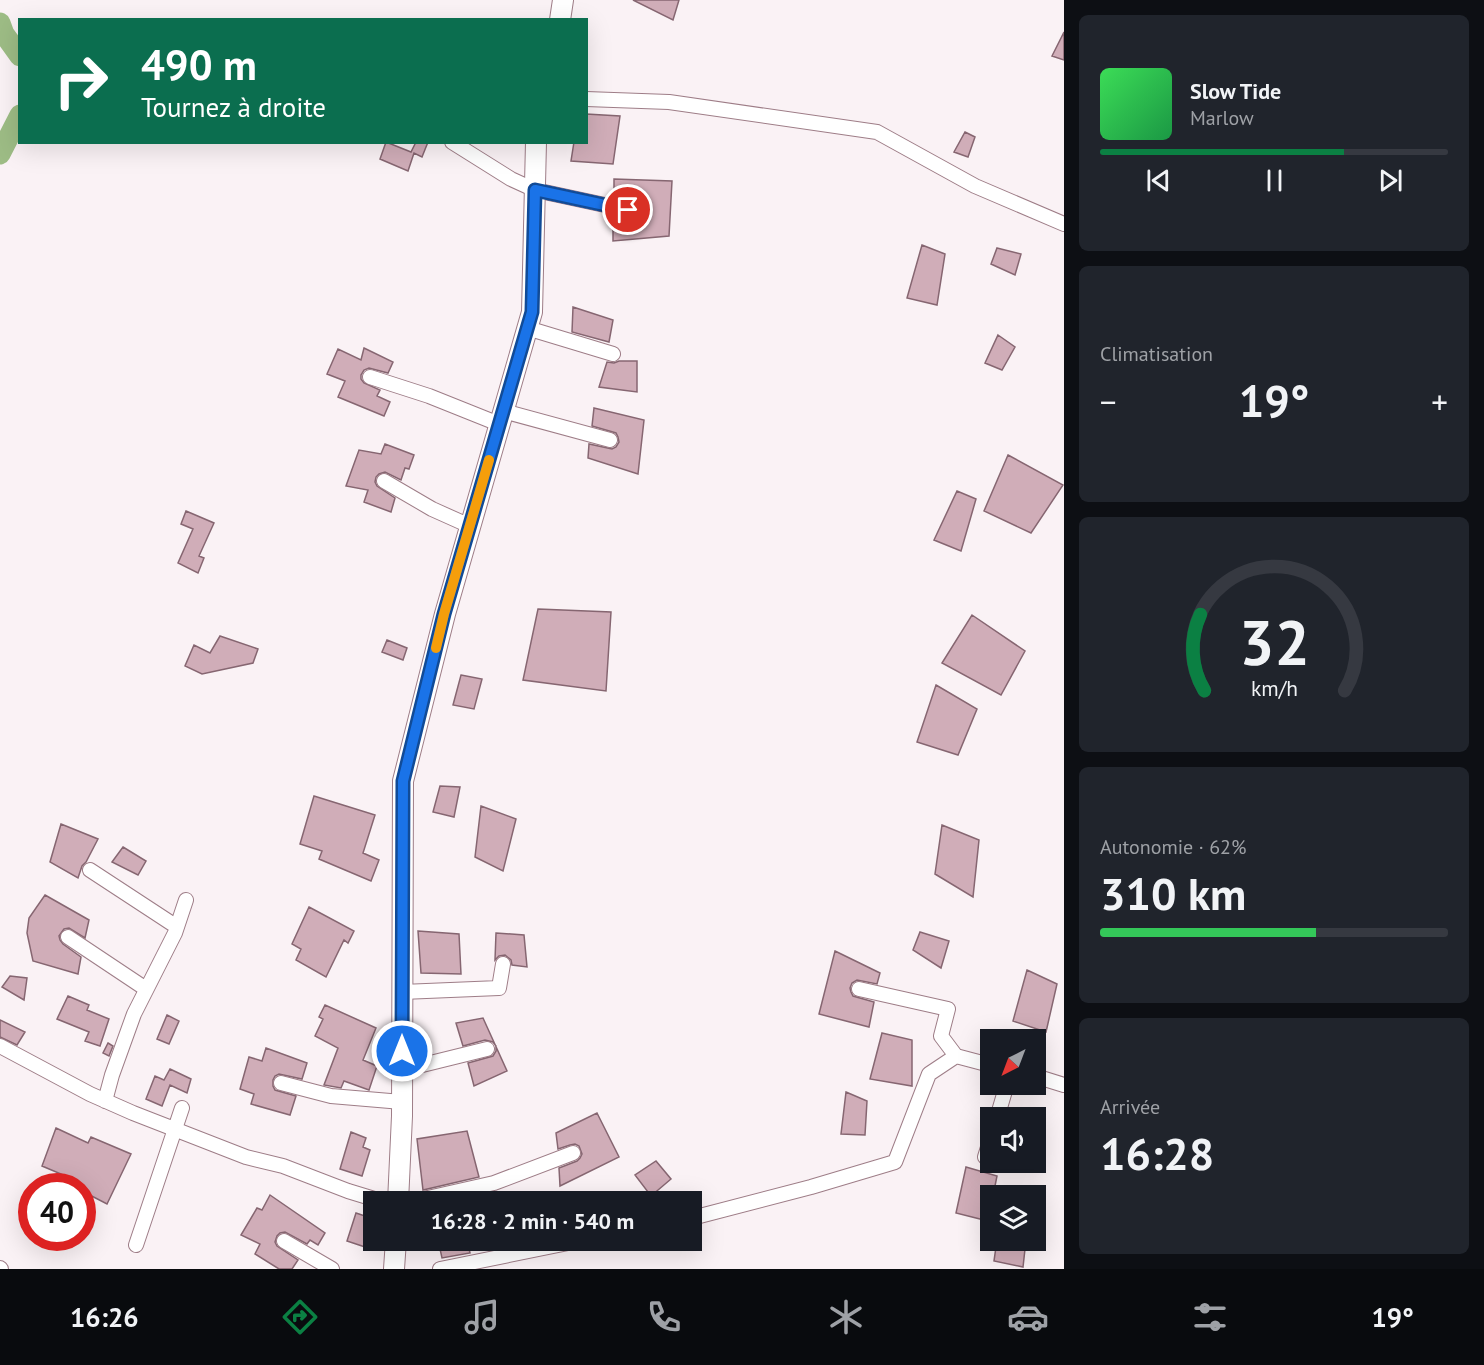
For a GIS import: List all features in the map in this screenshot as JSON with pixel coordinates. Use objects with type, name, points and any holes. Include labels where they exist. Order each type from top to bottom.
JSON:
[{"type":"street","points":[[560,18],[563,0]]},
{"type":"street","points":[[588,99],[669,102],[877,132],[975,186],[1064,224]]},
{"type":"street","points":[[455,144],[512,179],[535,190],[628,210]]},
{"type":"street","points":[[398,1191],[402,1102],[403,781],[444,614],[532,312],[536,144]]},
{"type":"street","points":[[527,328],[613,354]]},
{"type":"street","points":[[370,378],[501,417],[610,440]]},
{"type":"street","points":[[384,481],[432,509],[470,526]]},
{"type":"street","points":[[90,870],[177,927]]},
{"type":"street","points":[[105,1101],[134,1014],[175,933],[186,900]]},
{"type":"street","points":[[68,937],[146,989]]},
{"type":"street","points":[[402,992],[498,988],[503,964]]},
{"type":"street","points":[[859,989],[948,1009],[941,1036],[956,1056],[980,1062]]},
{"type":"street","points":[[0,1046],[105,1101],[175,1130],[246,1157],[283,1166],[363,1196]]},
{"type":"street","points":[[402,1070],[487,1049]]},
{"type":"street","points":[[702,1215],[895,1162],[929,1074],[956,1056]]},
{"type":"street","points":[[1046,1080],[1064,1085]]},
{"type":"street","points":[[281,1083],[331,1096],[402,1102]]},
{"type":"street","points":[[136,1245],[182,1108]]},
{"type":"street","points":[[459,1191],[494,1183],[573,1153]]},
{"type":"street","points":[[284,1241],[332,1269]]},
{"type":"street","points":[[394,1269],[395,1251]]},
{"type":"street","points":[[441,1269],[529,1251]]},
{"type":"building","points":[[633,0],[679,0],[673,20]]},
{"type":"building","points":[[1064,32],[1064,60],[1052,56]]},
{"type":"building","points":[[588,114],[620,116],[613,164],[571,161],[574,144],[588,144]]},
{"type":"building","points":[[965,132],[975,137],[968,157],[954,152]]},
{"type":"building","points":[[385,144],[411,152],[415,144],[427,144],[422,157],[414,153],[408,171],[380,159]]},
{"type":"building","points":[[614,179],[672,181],[669,236],[613,241],[613,216],[630,219],[637,211],[634,203],[614,198]]},
{"type":"building","points":[[922,245],[945,254],[937,305],[907,298]]},
{"type":"building","points":[[997,248],[1021,254],[1015,275],[991,264]]},
{"type":"building","points":[[573,307],[613,320],[609,342],[572,332]]},
{"type":"building","points":[[998,335],[1015,347],[1002,370],[985,363]]},
{"type":"building","points":[[364,348],[393,362],[388,373],[369,368],[361,375],[364,383],[380,390],[377,396],[390,402],[384,416],[338,397],[345,381],[327,374],[338,349],[361,360]]},
{"type":"building","points":[[637,361],[637,392],[599,387],[607,362]]},
{"type":"building","points":[[594,408],[644,420],[638,474],[588,458],[589,444],[612,449],[619,442],[616,433],[592,426]]},
{"type":"building","points":[[385,444],[414,455],[409,469],[405,468],[401,480],[385,472],[376,477],[377,486],[395,498],[391,512],[364,502],[368,490],[346,486],[359,450],[381,454]]},
{"type":"building","points":[[1008,455],[1063,485],[1031,533],[984,511]]},
{"type":"building","points":[[957,491],[976,499],[961,551],[934,540]]},
{"type":"building","points":[[186,511],[214,523],[199,556],[204,558],[198,573],[178,563],[193,529],[181,524]]},
{"type":"building","points":[[538,609],[611,612],[606,691],[523,680]]},
{"type":"building","points":[[972,615],[1025,651],[1001,695],[942,663]]},
{"type":"building","points":[[220,636],[258,649],[253,663],[202,674],[185,666],[194,645],[210,653]]},
{"type":"building","points":[[387,640],[407,648],[403,660],[382,652]]},
{"type":"building","points":[[461,675],[482,679],[474,709],[453,705]]},
{"type":"building","points":[[936,685],[977,709],[958,755],[917,742]]},
{"type":"building","points":[[440,786],[460,787],[454,817],[433,812]]},
{"type":"building","points":[[314,796],[375,815],[363,853],[379,860],[371,881],[319,859],[322,851],[300,844]]},
{"type":"building","points":[[481,806],[516,819],[503,871],[475,857]]},
{"type":"building","points":[[61,824],[98,839],[82,866],[78,878],[50,862]]},
{"type":"building","points":[[942,825],[979,840],[973,897],[935,874]]},
{"type":"building","points":[[123,847],[146,861],[138,875],[112,862]]},
{"type":"building","points":[[45,895],[89,920],[85,938],[69,928],[64,929],[59,936],[63,944],[81,957],[78,974],[33,961],[27,933],[29,918]]},
{"type":"building","points":[[309,907],[354,931],[348,943],[344,940],[326,977],[296,960],[301,949],[292,944]]},
{"type":"building","points":[[418,931],[459,934],[461,974],[421,973]]},
{"type":"building","points":[[920,932],[949,941],[941,968],[913,950]]},
{"type":"building","points":[[496,933],[524,935],[527,967],[512,965],[511,960],[505,955],[495,960]]},
{"type":"building","points":[[835,951],[880,973],[877,984],[857,980],[850,988],[853,996],[874,1002],[869,1027],[819,1014]]},
{"type":"building","points":[[1027,970],[1057,984],[1046,1032],[1046,1029],[1037,1029],[1013,1021]]},
{"type":"building","points":[[10,976],[27,978],[24,1000],[2,987]]},
{"type":"building","points":[[68,996],[89,1005],[87,1010],[109,1019],[100,1046],[85,1041],[89,1032],[57,1019]]},
{"type":"building","points":[[325,1005],[376,1028],[363,1060],[377,1066],[369,1090],[344,1081],[341,1088],[324,1085],[338,1048],[315,1036],[323,1019],[319,1017]]},
{"type":"building","points":[[167,1015],[179,1021],[169,1044],[157,1039]]},
{"type":"building","points":[[483,1018],[495,1045],[485,1040],[463,1046],[456,1023]]},
{"type":"building","points":[[0,1020],[25,1032],[17,1045],[0,1037]]},
{"type":"building","points":[[882,1033],[912,1040],[912,1086],[870,1079]]},
{"type":"building","points":[[108,1043],[113,1046],[109,1056],[103,1053]]},
{"type":"building","points":[[496,1047],[507,1071],[474,1086],[468,1063],[493,1056]]},
{"type":"building","points":[[266,1048],[307,1063],[302,1079],[279,1074],[273,1080],[275,1090],[296,1096],[290,1115],[251,1104],[254,1094],[240,1089],[249,1057],[262,1061]]},
{"type":"building","points":[[170,1069],[191,1079],[187,1093],[170,1085],[162,1106],[146,1099],[155,1076],[164,1080]]},
{"type":"building","points":[[846,1092],[867,1101],[865,1135],[841,1134]]},
{"type":"building","points":[[597,1113],[619,1157],[560,1186],[559,1168],[577,1161],[582,1154],[579,1146],[575,1144],[558,1149],[556,1133]]},
{"type":"building","points":[[56,1128],[88,1143],[91,1137],[131,1154],[107,1204],[96,1198],[96,1173],[59,1173],[42,1166]]},
{"type":"building","points":[[467,1131],[479,1177],[423,1190],[417,1139]]},
{"type":"building","points":[[351,1132],[366,1138],[363,1147],[370,1150],[362,1176],[340,1169]]},
{"type":"building","points":[[656,1161],[671,1179],[657,1191],[647,1191],[635,1175]]},
{"type":"building","points":[[966,1167],[980,1173],[997,1176],[995,1185],[980,1185],[980,1219],[956,1213]]},
{"type":"building","points":[[270,1195],[325,1233],[318,1245],[310,1240],[307,1244],[285,1232],[277,1236],[275,1242],[277,1246],[298,1260],[292,1269],[279,1269],[255,1254],[260,1244],[241,1235],[257,1208],[262,1210]]},
{"type":"building","points":[[356,1213],[363,1215],[363,1246],[347,1241]]},
{"type":"building","points":[[440,1251],[470,1251],[470,1253],[442,1258]]},
{"type":"building","points":[[995,1251],[1025,1251],[1023,1267],[994,1261]]},
{"type":"waterway","points":[[0,23],[4,34],[18,53]]},
{"type":"waterway","points":[[0,154],[18,119]]},
{"type":"slow traffic","points":[[436,648],[489,460]]},
{"type":"route","points":[[402,1051],[403,781],[444,614],[532,312],[535,190],[628,210]]}]
